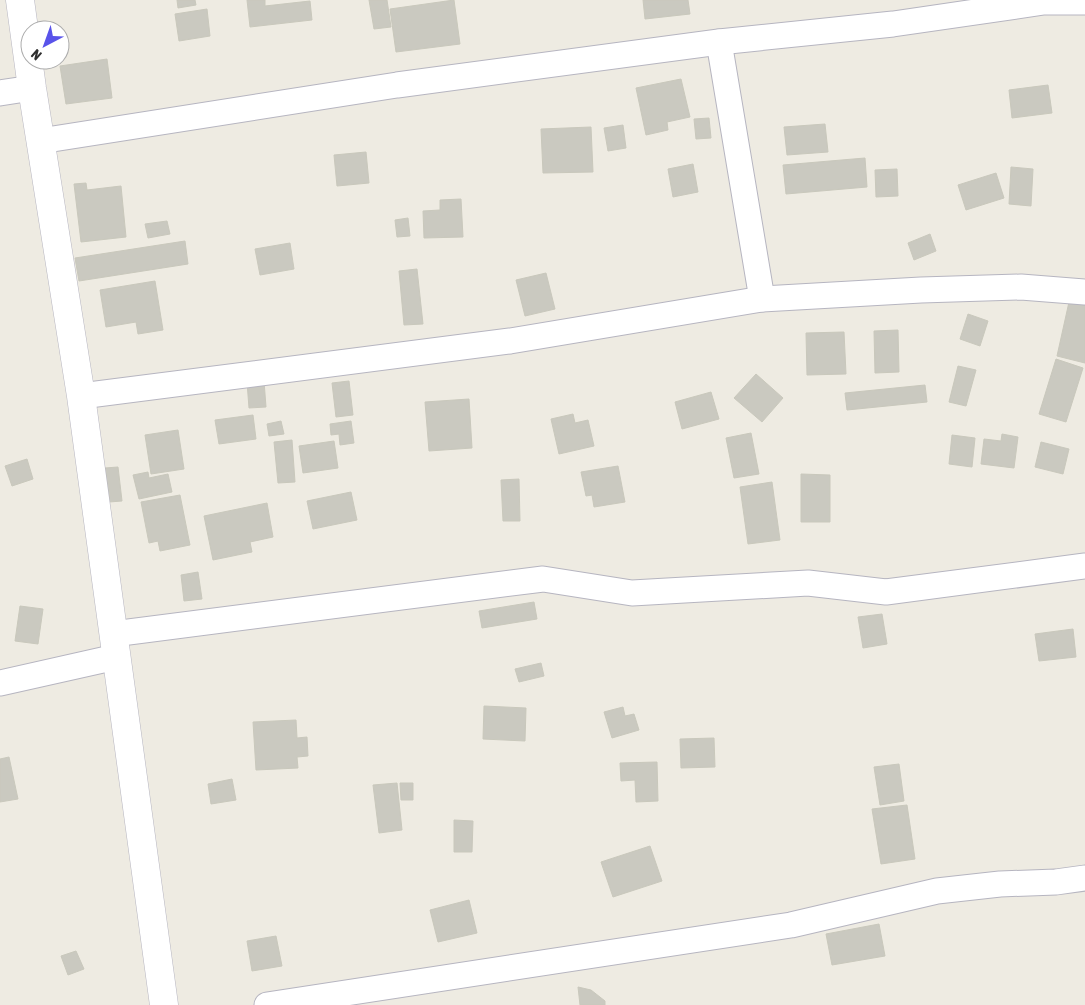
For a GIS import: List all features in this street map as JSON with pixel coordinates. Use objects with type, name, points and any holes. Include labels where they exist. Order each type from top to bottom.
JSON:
[{"type":"main road","points":[[20,0],[40,141],[81,396],[164,1005]]},
{"type":"street","points":[[40,141],[397,85],[719,42],[893,24],[1044,2],[1085,2]]},
{"type":"street","points":[[719,42],[762,299]]},
{"type":"street","points":[[0,93],[32,88]]},
{"type":"street","points":[[81,396],[510,341],[762,299],[921,290],[1021,287],[1085,292]]},
{"type":"street","points":[[0,683],[114,645],[542,579],[632,593],[808,584],[886,592],[1085,566]]},
{"type":"street","points":[[267,1005],[791,925],[937,892],[1000,884],[1056,882],[1085,878]]},
{"type":"building","points":[[177,0],[195,0],[196,5],[178,8]]},
{"type":"building","points":[[247,0],[265,0],[265,6],[310,1],[312,20],[250,27]]},
{"type":"building","points":[[369,0],[387,0],[391,27],[374,29]]},
{"type":"building","points":[[454,0],[460,44],[396,52],[390,9]]},
{"type":"building","points":[[643,0],[688,0],[690,14],[645,19]]},
{"type":"building","points":[[207,9],[210,36],[179,41],[175,14]]},
{"type":"building","points":[[107,59],[112,98],[66,104],[61,70],[70,70],[70,65]]},
{"type":"building","points":[[681,79],[690,117],[667,122],[668,130],[646,135],[636,88]]},
{"type":"building","points":[[1048,85],[1052,113],[1012,118],[1009,90]]},
{"type":"building","points":[[709,118],[711,138],[696,139],[694,119]]},
{"type":"building","points":[[825,124],[828,152],[787,155],[784,127]]},
{"type":"building","points":[[623,125],[626,148],[608,151],[604,128]]},
{"type":"building","points":[[591,127],[593,172],[543,173],[541,129]]},
{"type":"building","points":[[366,152],[369,183],[337,186],[334,155]]},
{"type":"building","points":[[865,158],[867,187],[786,194],[783,165]]},
{"type":"building","points":[[693,164],[698,192],[673,197],[668,169]]},
{"type":"building","points":[[1011,167],[1033,169],[1031,206],[1009,204]]},
{"type":"building","points":[[897,169],[898,196],[876,197],[875,170]]},
{"type":"building","points":[[996,173],[1004,198],[966,210],[958,185]]},
{"type":"building","points":[[86,183],[87,190],[121,186],[126,237],[81,242],[74,184]]},
{"type":"building","points":[[461,199],[463,237],[424,238],[423,211],[440,210],[440,200]]},
{"type":"building","points":[[408,218],[410,236],[397,237],[395,220]]},
{"type":"building","points":[[167,221],[170,234],[148,238],[145,224]]},
{"type":"building","points":[[930,234],[936,251],[914,260],[908,243]]},
{"type":"building","points":[[185,241],[188,264],[79,281],[75,258]]},
{"type":"building","points":[[290,243],[294,269],[260,275],[255,249]]},
{"type":"building","points":[[417,269],[423,324],[404,325],[399,271]]},
{"type":"building","points":[[546,273],[555,309],[525,316],[516,280]]},
{"type":"building","points":[[155,281],[163,330],[138,334],[136,322],[106,327],[100,290]]},
{"type":"building","points":[[1069,302],[1085,305],[1085,363],[1057,356]]},
{"type":"building","points":[[968,314],[988,321],[980,346],[960,339]]},
{"type":"building","points":[[898,330],[899,372],[875,373],[874,331]]},
{"type":"building","points":[[844,332],[846,374],[807,375],[806,333]]},
{"type":"building","points":[[1056,359],[1083,368],[1066,422],[1039,414]]},
{"type":"building","points":[[958,366],[976,370],[966,406],[949,402]]},
{"type":"building","points":[[756,374],[783,398],[762,422],[734,398]]},
{"type":"building","points":[[264,381],[266,407],[249,408],[247,382]]},
{"type":"building","points":[[349,381],[353,415],[336,417],[332,383]]},
{"type":"building","points":[[925,385],[927,402],[847,410],[845,393]]},
{"type":"building","points":[[711,392],[719,419],[682,429],[675,402]]},
{"type":"building","points":[[469,399],[472,448],[429,451],[425,402]]},
{"type":"building","points":[[573,414],[575,423],[588,420],[594,446],[559,454],[551,419]]},
{"type":"building","points":[[253,415],[256,439],[219,444],[215,420]]},
{"type":"building","points":[[281,421],[284,434],[269,436],[267,424]]},
{"type":"building","points":[[351,421],[354,443],[340,445],[339,434],[331,435],[330,424]]},
{"type":"building","points":[[178,430],[184,469],[151,474],[145,435]]},
{"type":"building","points":[[751,433],[759,474],[734,478],[726,438]]},
{"type":"building","points":[[1002,434],[1018,437],[1014,468],[981,464],[984,439],[1001,441]]},
{"type":"building","points":[[952,435],[975,438],[972,467],[949,464]]},
{"type":"building","points":[[292,440],[295,482],[278,483],[274,442]]},
{"type":"building","points":[[334,441],[338,468],[303,473],[299,446]]},
{"type":"building","points":[[1041,442],[1069,449],[1063,474],[1035,467]]},
{"type":"building","points":[[27,459],[33,479],[12,486],[5,466]]},
{"type":"building","points":[[618,466],[625,502],[594,507],[592,495],[586,496],[581,472]]},
{"type":"building","points":[[118,467],[122,501],[109,502],[105,468]]},
{"type":"building","points":[[148,472],[149,478],[168,474],[172,492],[139,499],[133,475]]},
{"type":"building","points":[[801,474],[830,475],[830,522],[801,522]]},
{"type":"building","points":[[519,479],[520,521],[503,521],[501,480]]},
{"type":"building","points":[[772,482],[780,540],[748,544],[740,487]]},
{"type":"building","points":[[351,492],[357,520],[313,529],[307,501]]},
{"type":"building","points":[[180,495],[190,545],[160,551],[158,541],[149,543],[141,502]]},
{"type":"building","points":[[267,503],[273,537],[250,542],[252,552],[213,560],[204,516]]},
{"type":"building","points":[[198,572],[202,599],[184,601],[181,575]]},
{"type":"building","points":[[534,602],[537,619],[482,628],[479,611]]},
{"type":"building","points":[[20,606],[43,609],[38,644],[15,641]]},
{"type":"building","points":[[882,614],[887,644],[863,648],[858,617]]},
{"type":"building","points":[[1073,629],[1076,657],[1039,661],[1035,634]]},
{"type":"building","points":[[541,663],[544,676],[519,682],[515,669]]},
{"type":"building","points":[[484,706],[526,708],[525,741],[483,739]]},
{"type":"building","points":[[623,707],[625,716],[634,714],[639,730],[612,738],[604,712]]},
{"type":"building","points":[[296,720],[297,738],[307,737],[308,756],[297,757],[298,768],[256,770],[253,722]]},
{"type":"building","points":[[714,738],[715,767],[681,768],[680,739]]},
{"type":"building","points":[[9,757],[18,799],[0,802],[0,759]]},
{"type":"building","points":[[657,762],[658,801],[636,802],[635,780],[621,781],[620,763]]},
{"type":"building","points":[[899,764],[904,801],[880,805],[874,767]]},
{"type":"building","points":[[232,779],[236,800],[211,804],[208,784]]},
{"type":"building","points":[[397,783],[402,830],[379,833],[373,785]]},
{"type":"building","points":[[400,783],[413,783],[413,800],[401,800]]},
{"type":"building","points":[[907,805],[915,859],[881,864],[872,809]]},
{"type":"building","points":[[454,820],[473,821],[472,852],[454,852]]},
{"type":"building","points":[[650,846],[662,881],[613,897],[601,862]]},
{"type":"building","points":[[469,900],[477,933],[438,942],[430,910]]},
{"type":"building","points":[[879,924],[885,956],[832,965],[826,934]]},
{"type":"building","points":[[276,936],[282,966],[252,971],[247,941]]},
{"type":"building","points":[[76,951],[84,969],[68,975],[61,956]]},
{"type":"building","points":[[578,987],[591,990],[605,1001],[605,1005],[580,1005]]}]
